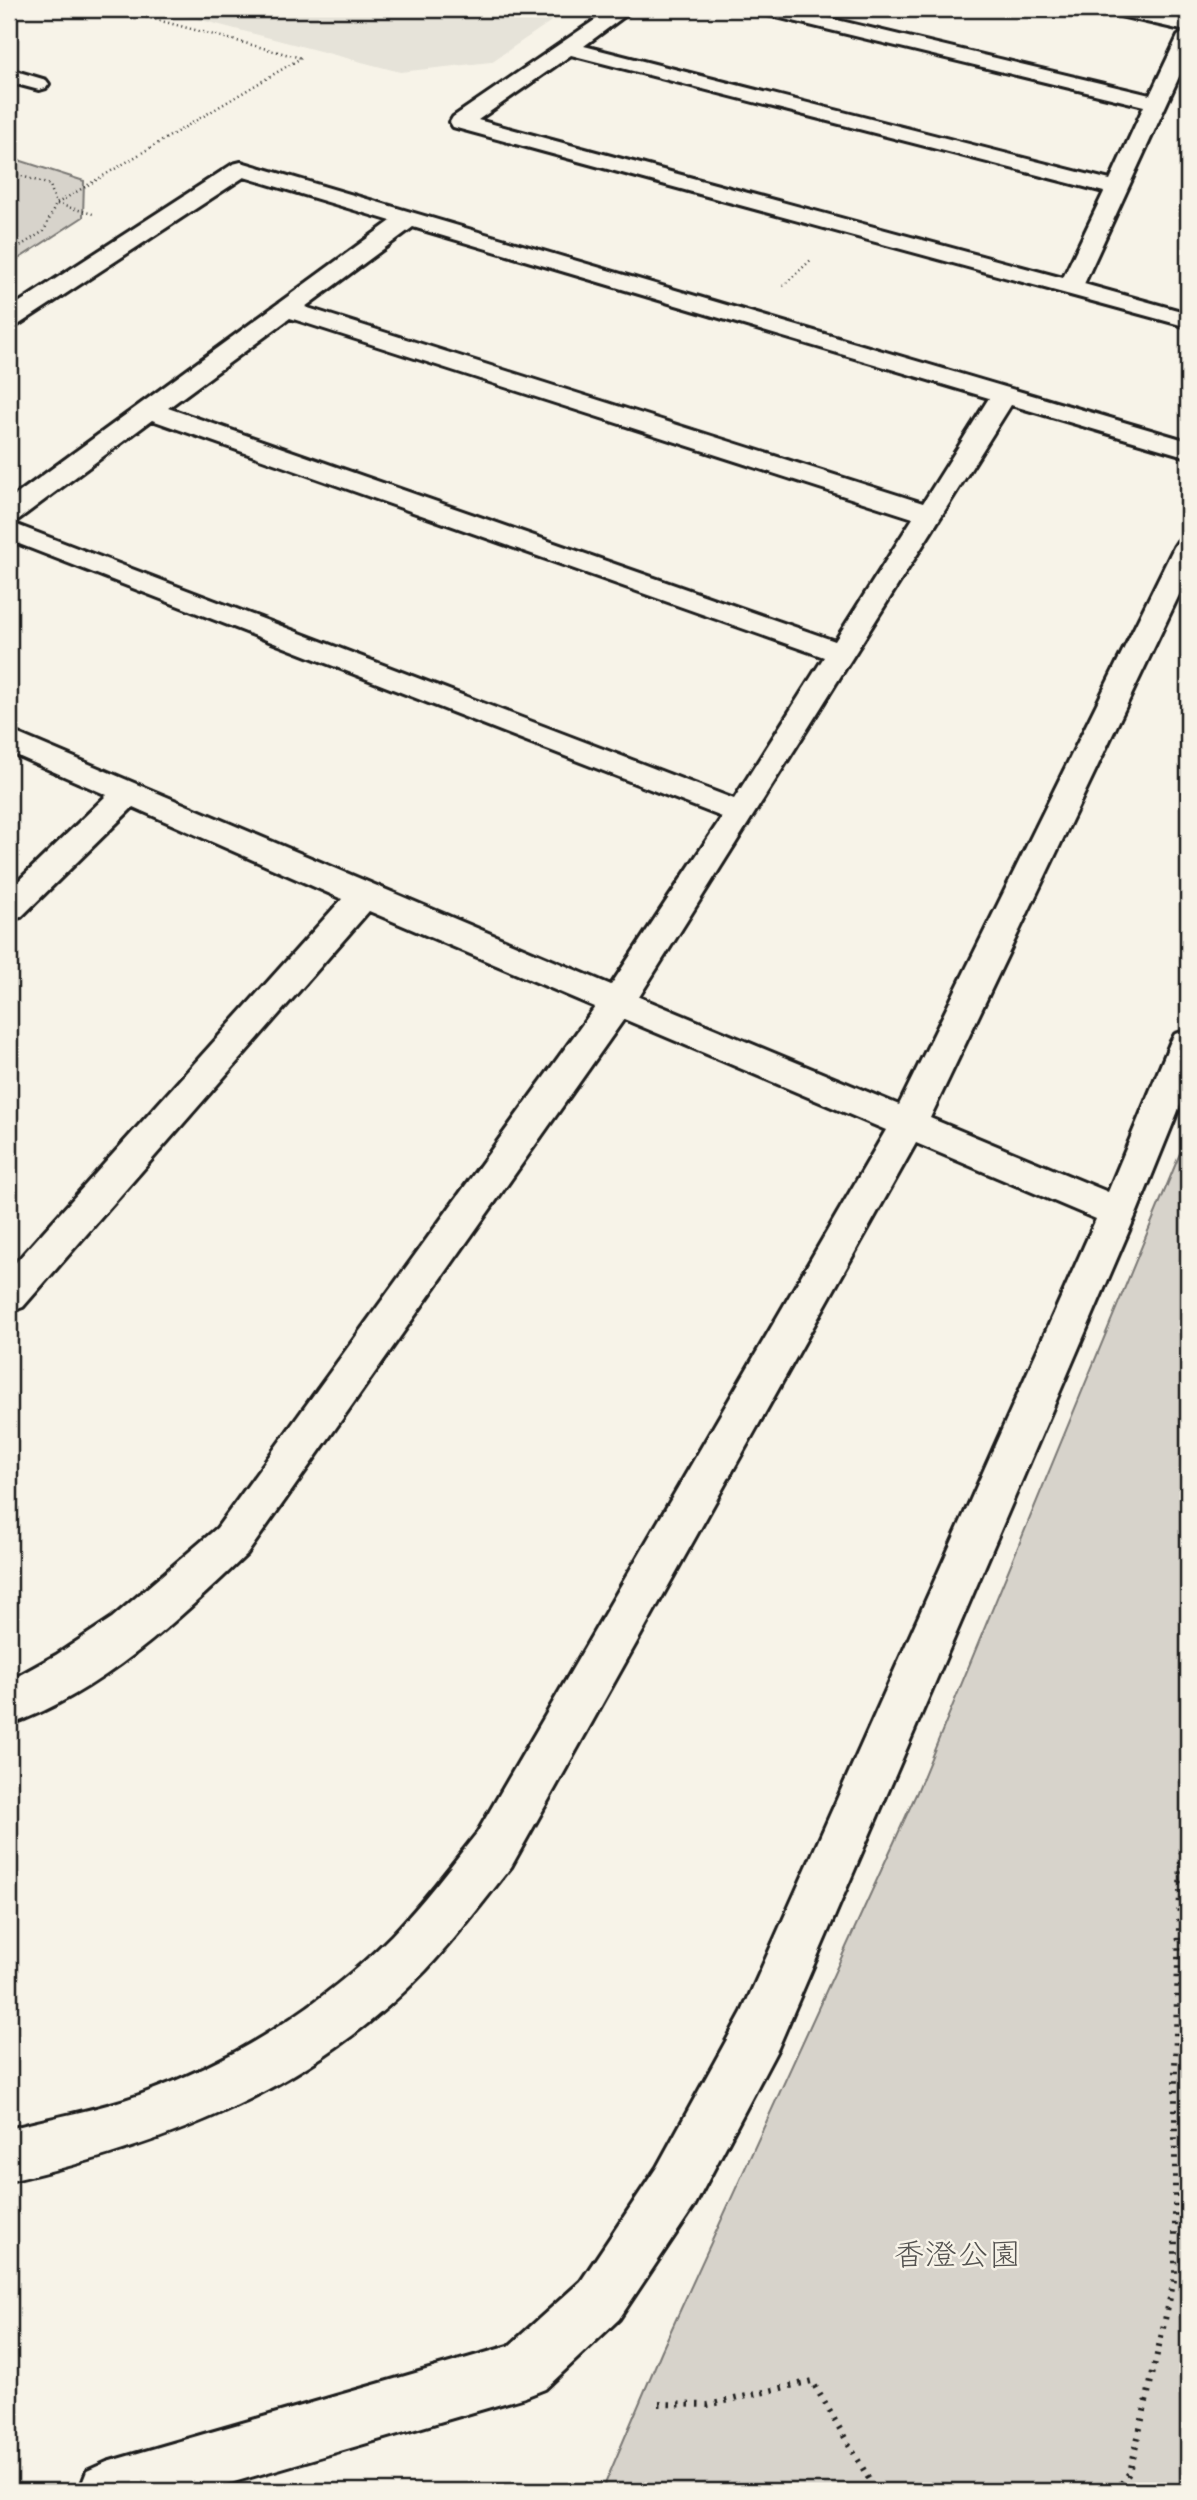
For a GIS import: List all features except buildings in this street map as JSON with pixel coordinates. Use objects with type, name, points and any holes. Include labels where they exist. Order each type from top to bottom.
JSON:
[{"type":"street","points":[[624,9],[461,122],[1188,320]]},
{"type":"street","points":[[767,9],[1158,103]]},
{"type":"street","points":[[1114,9],[1188,25]]},
{"type":"street","points":[[1070,288],[1188,36]]},
{"type":"street","points":[[567,48],[1116,188]]},
{"type":"street","points":[[9,75],[39,83]]},
{"type":"street","points":[[9,320],[240,169],[1188,449]]},
{"type":"street","points":[[9,513],[410,218]]},
{"type":"street","points":[[287,309],[929,514]]},
{"type":"street","points":[[9,1704],[53,1683],[109,1648],[172,1599],[232,1541],[617,1003],[741,813],[1005,394]]},
{"type":"street","points":[[149,410],[842,653]]},
{"type":"street","points":[[9,530],[741,813]]},
{"type":"street","points":[[9,2155],[141,2120],[223,2085],[307,2037],[384,1976],[438,1921],[494,1850],[908,1125],[1188,547]]},
{"type":"street","points":[[9,740],[364,896],[1118,1212]]},
{"type":"street","points":[[9,909],[130,792]]},
{"type":"street","points":[[9,1296],[364,896]]},
{"type":"street","points":[[107,2491],[525,2369],[600,2300],[676,2186],[760,2030],[1118,1212],[1188,1043]]},
{"type":"path","points":[[9,253],[44,231],[56,204],[302,58],[116,9]]},
{"type":"path","points":[[9,172],[50,185],[56,204]]},
{"type":"path","points":[[749,318],[846,227]]},
{"type":"path","points":[[1116,2491],[1130,2472],[1175,2276],[1181,1856],[1188,1833]]},
{"type":"path","points":[[659,2404],[708,2405],[812,2381],[876,2491]]},
{"type":"shaded area","points":[[159,9],[569,9],[491,62],[400,72]]},
{"type":"green space","points":[[9,157],[84,181],[83,217],[9,265]]},
{"type":"green space","name":"香澄公園","points":[[1188,1134],[1188,2491],[602,2491],[662,2350],[917,1792]]}]
